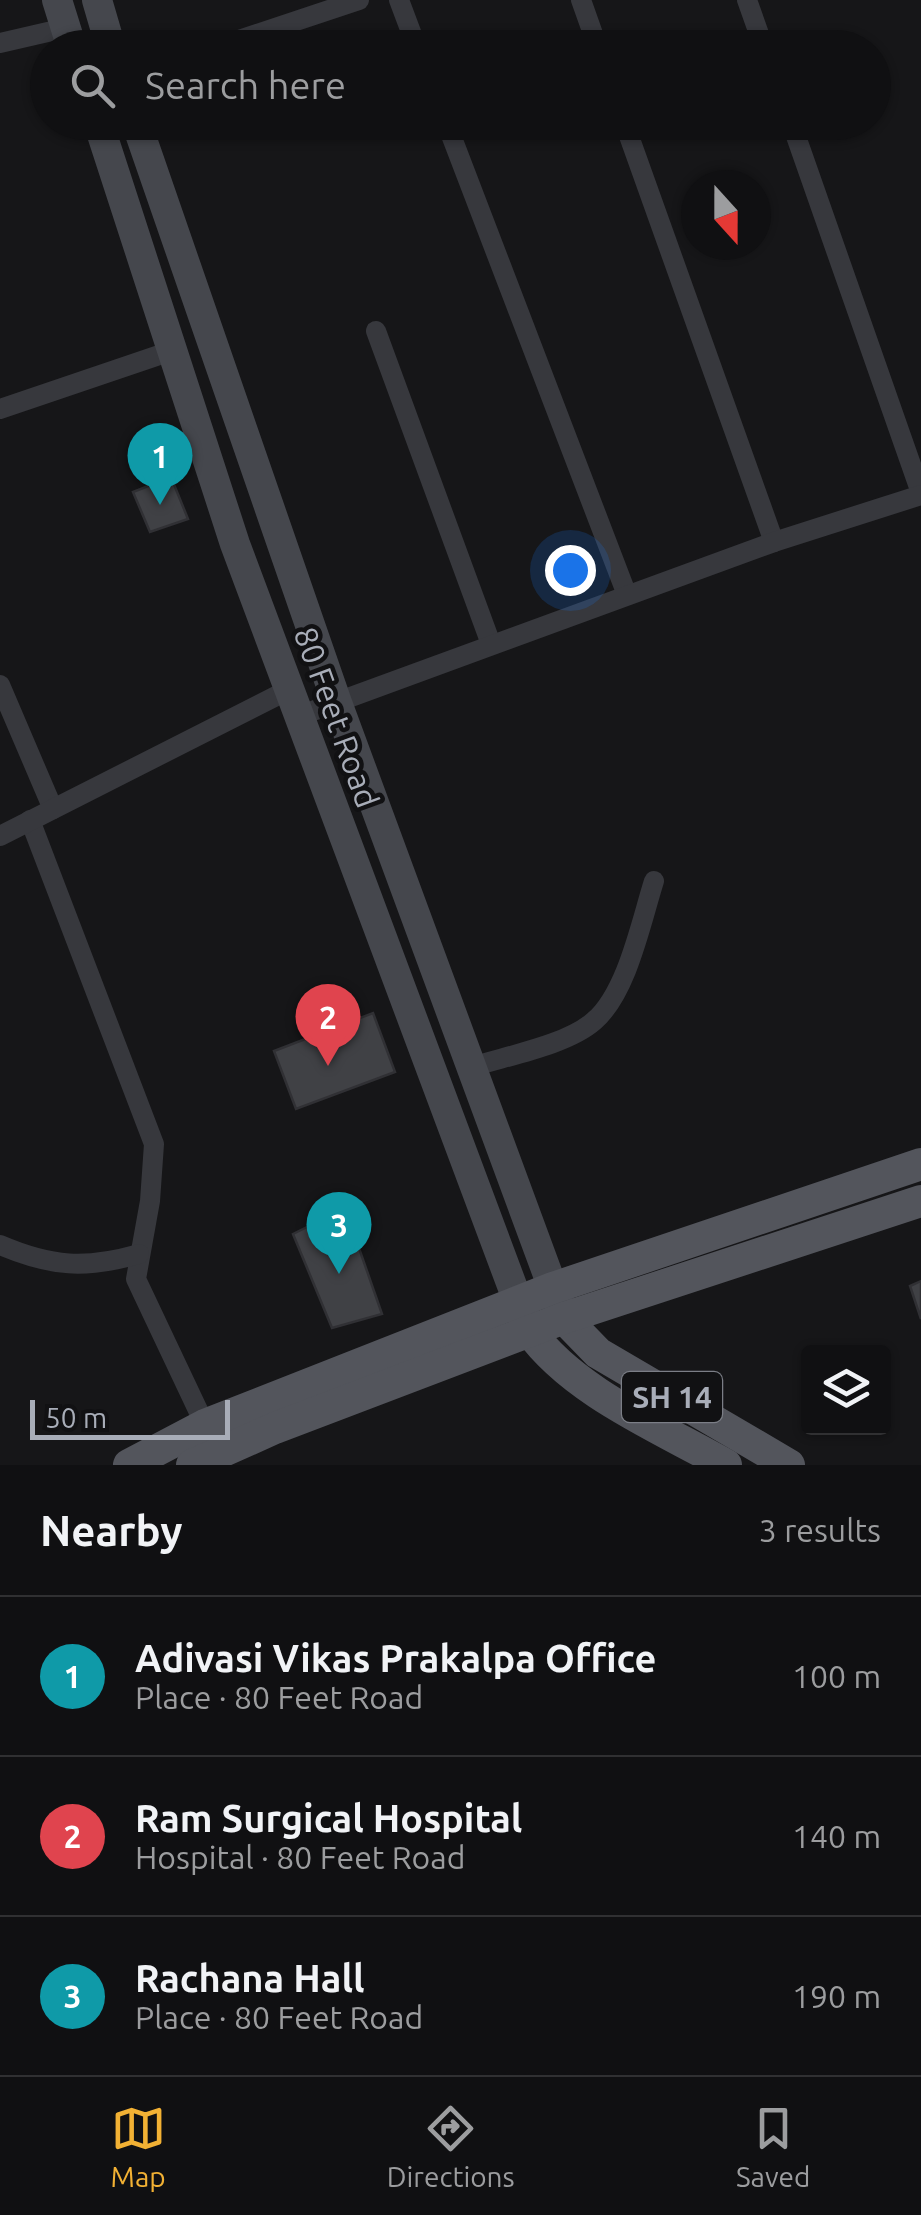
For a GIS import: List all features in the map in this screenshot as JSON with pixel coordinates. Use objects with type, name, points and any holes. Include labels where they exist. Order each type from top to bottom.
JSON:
[{"type":"main road","points":[[96,0],[105,30]]},
{"type":"main road","name":"80 Feet Road","points":[[104,140],[236,544],[524,1316]]},
{"type":"main road","name":"80 Feet Road","points":[[142,140],[336,700],[558,1303]]},
{"type":"main road","points":[[129,1465],[205,1425],[524,1316],[921,1164]]},
{"type":"main road","points":[[558,1303],[921,1201]]},
{"type":"main road","name":"SH 14","points":[[558,1303],[598,1353],[789,1465]]},
{"type":"main road","points":[[192,1465],[524,1316]]},
{"type":"main road","name":"SH 14","points":[[524,1316],[564,1369],[726,1465]]},
{"type":"street","points":[[269,30],[358,0]]},
{"type":"street","points":[[399,0],[411,30]]},
{"type":"street","points":[[581,0],[592,30]]},
{"type":"street","points":[[748,0],[758,30]]},
{"type":"street","points":[[0,43],[30,35]]},
{"type":"street","points":[[453,140],[627,595]]},
{"type":"street","points":[[630,140],[774,542]]},
{"type":"street","points":[[0,836],[295,702],[336,700],[774,542],[921,494],[796,140]]},
{"type":"street","points":[[376,331],[491,644]]},
{"type":"street","points":[[0,409],[174,350]]},
{"type":"street","points":[[0,684],[53,809]]},
{"type":"street","points":[[30,820],[154,1144],[150,1202],[136,1279],[205,1425]]},
{"type":"street","points":[[472,1067],[571,1035],[595,1021],[620,986],[654,881]]},
{"type":"street","points":[[0,1246],[34,1260],[67,1265],[104,1264],[138,1254]]},
{"type":"building","points":[[171,477],[188,519],[150,532],[133,492]]},
{"type":"building","points":[[373,1013],[395,1072],[296,1109],[274,1051]]},
{"type":"building","points":[[345,1208],[382,1314],[332,1328],[293,1234]]},
{"type":"building","points":[[921,1281],[921,1319],[910,1286]]},
{"type":"place","name":"Adivasi Vikas Prakalpa Office","points":[[160,505]]},
{"type":"place","name":"Ram Surgical Hospital","points":[[328,1066]]},
{"type":"place","name":"Rachana Hall","points":[[339,1274]]}]
